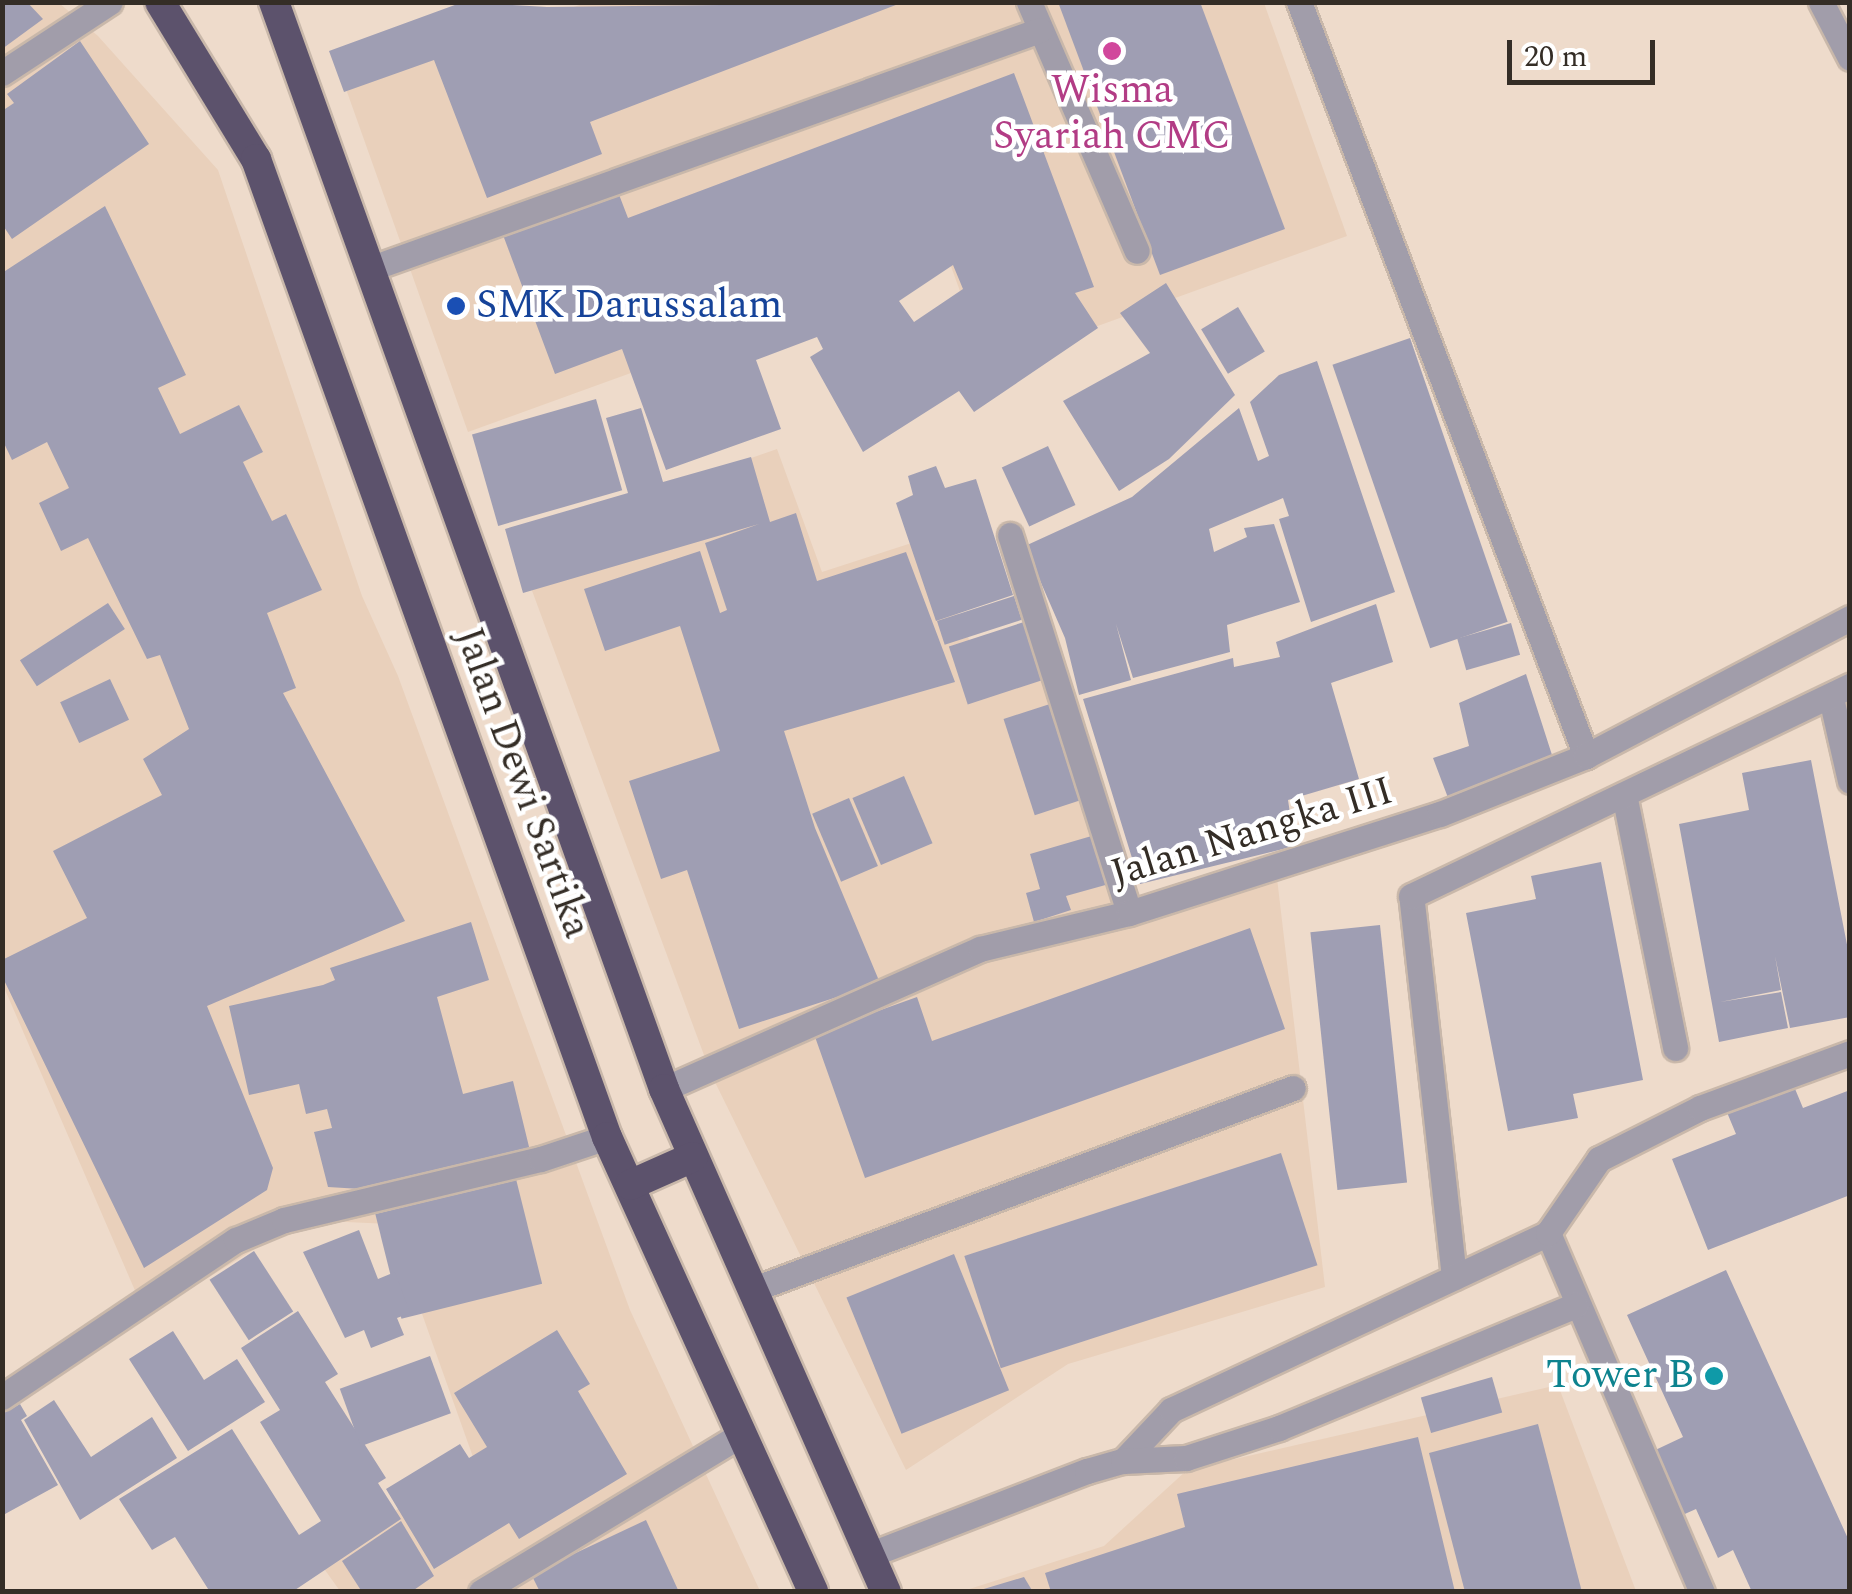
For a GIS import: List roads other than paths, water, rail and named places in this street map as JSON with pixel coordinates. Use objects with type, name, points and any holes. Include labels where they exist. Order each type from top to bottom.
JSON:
[{"type":"highway","name":"Jalan Dewi Sartika","points":[[160,2],[196,50],[256,158],[607,1137],[812,1592]]},
{"type":"highway","name":"Jalan Dewi Sartika","points":[[274,2],[664,1088],[886,1592]]},
{"type":"highway","points":[[630,1185],[693,1156]]},
{"type":"street","points":[[2,74],[110,2]]},
{"type":"street","points":[[1029,2],[1137,252]]},
{"type":"street","points":[[1299,2],[1586,756]]},
{"type":"street","points":[[1821,2],[1850,58]]},
{"type":"street","points":[[372,268],[1040,30]]},
{"type":"street","points":[[1010,535],[1129,913]]},
{"type":"street","name":"Jalan Nangka III","points":[[664,1088],[980,948],[1129,913],[1440,814],[1586,756],[1850,618]]},
{"type":"street","points":[[1454,1277],[1410,896],[1625,799],[1840,692],[1850,781]]},
{"type":"street","points":[[1625,799],[1675,1048]]},
{"type":"street","points":[[1123,1460],[1171,1410],[1548,1233],[1599,1159],[1700,1108],[1850,1053]]},
{"type":"street","points":[[754,1289],[1293,1088]]},
{"type":"street","points":[[2,1397],[236,1240],[284,1220],[542,1160],[607,1137]]},
{"type":"street","points":[[1548,1233],[1702,1592]]},
{"type":"street","points":[[869,1555],[1123,1460],[1186,1458],[1280,1428],[1576,1305]]},
{"type":"street","points":[[481,1592],[742,1434]]},
{"type":"place","name":"Wisma Syariah CMC","points":[[1112,51]]},
{"type":"place","name":"SMK Darussalam","points":[[456,306]]},
{"type":"place","name":"Tower B","points":[[1714,1376]]}]
